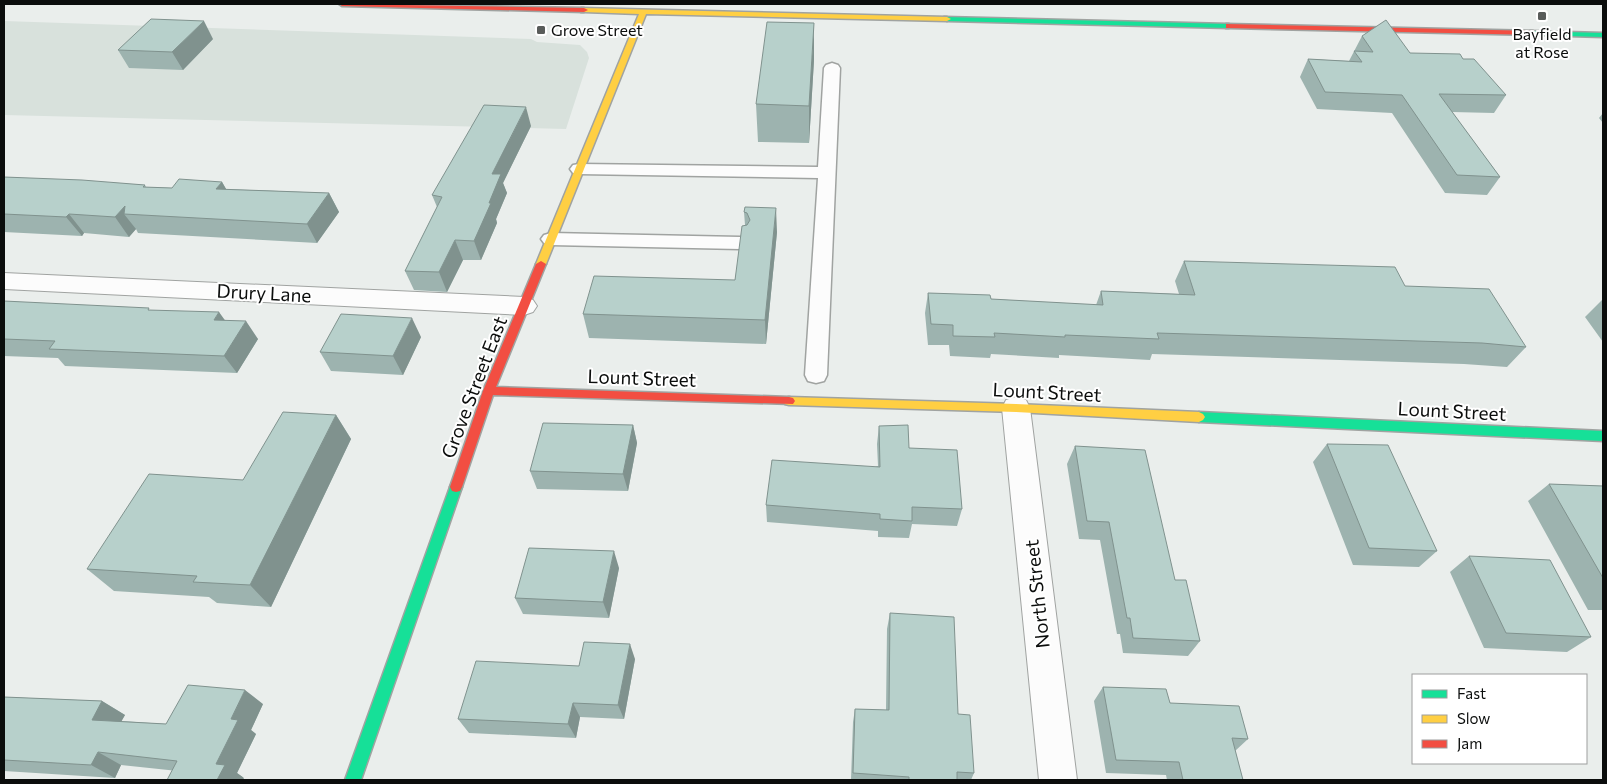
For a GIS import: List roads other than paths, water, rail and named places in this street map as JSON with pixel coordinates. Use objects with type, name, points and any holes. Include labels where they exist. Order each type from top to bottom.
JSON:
[{"type":"street","points":[[342,4],[644,8],[1603,35]]},
{"type":"street","name":"Grove Street East","points":[[353,780],[489,391],[644,8]]},
{"type":"street","name":"Drury Lane","points":[[4,280],[524,306]]},
{"type":"street","name":"Lount Street","points":[[489,391],[1016,408],[1603,436]]},
{"type":"street","name":"North Street","points":[[1016,408],[1058,780]]},
{"type":"lane","points":[[816,375],[832,68]]},
{"type":"lane","points":[[579,169],[827,173]]},
{"type":"lane","points":[[552,239],[740,243]]},
{"type":"place","name":"Bayfield at Rose","points":[[1542,16]]},
{"type":"place","name":"Grove Street","points":[[541,30]]}]
